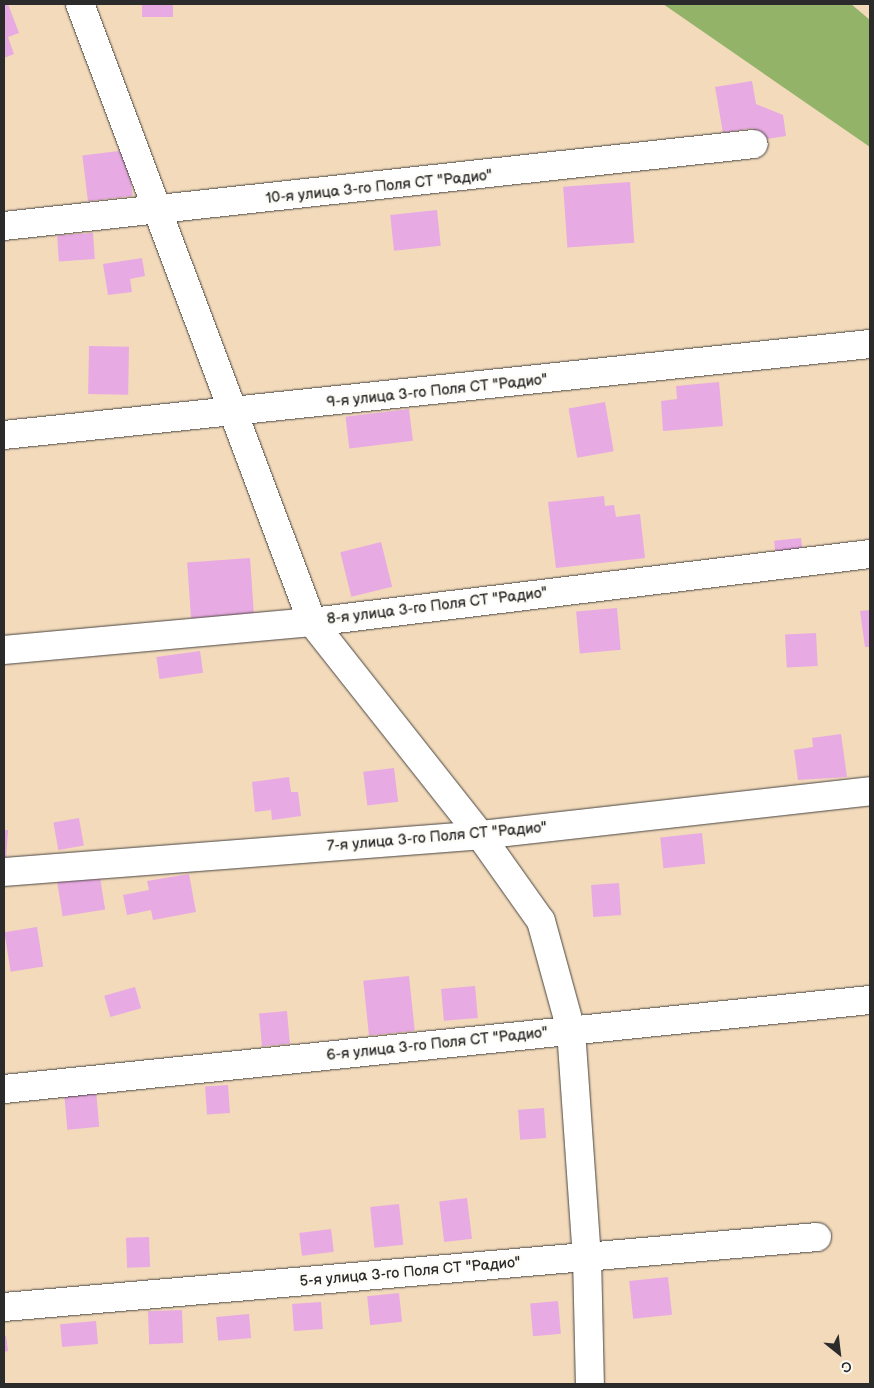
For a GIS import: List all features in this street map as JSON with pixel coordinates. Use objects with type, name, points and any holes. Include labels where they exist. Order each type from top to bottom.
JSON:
[{"type":"street","points":[[80,4],[161,212],[233,413],[312,622],[480,835],[542,921],[571,1030],[586,1256],[590,1384]]},
{"type":"street","name":"10-я улица 3-го Поля СТ \"Радио\"","points":[[4,226],[161,212],[754,144]]},
{"type":"street","name":"9-я улица 3-го Поля СТ \"Радио\"","points":[[4,435],[233,413],[870,344]]},
{"type":"street","name":"8-я улица 3-го Поля СТ \"Радио\"","points":[[4,650],[312,622],[870,554]]},
{"type":"street","name":"7-я улица 3-го Поля СТ \"Радио\"","points":[[4,872],[480,835],[870,791]]},
{"type":"street","name":"6-я улица 3-го Поля СТ \"Радио\"","points":[[4,1089],[870,1000]]},
{"type":"street","name":"5-я улица 3-го Поля СТ \"Радио\"","points":[[4,1307],[817,1236]]},
{"type":"green space","points":[[663,4],[851,4],[870,20],[870,147]]},
{"type":"building","points":[[4,4],[8,4],[19,33],[8,37],[14,54],[4,58]]},
{"type":"building","points":[[142,4],[173,4],[173,17],[142,17]]},
{"type":"building","points":[[752,81],[756,104],[783,115],[786,136],[755,141],[753,128],[723,133],[715,87]]},
{"type":"building","points":[[127,150],[133,196],[88,201],[82,155]]},
{"type":"building","points":[[630,182],[634,243],[567,248],[563,187]]},
{"type":"building","points":[[437,210],[441,246],[394,251],[390,215]]},
{"type":"building","points":[[93,233],[95,259],[59,261],[57,236]]},
{"type":"building","points":[[142,258],[145,276],[130,279],[132,292],[108,295],[103,264]]},
{"type":"building","points":[[89,346],[129,347],[128,395],[88,394]]},
{"type":"building","points":[[719,382],[723,426],[663,431],[661,401],[677,399],[676,386]]},
{"type":"building","points":[[605,402],[614,451],[577,458],[569,408]]},
{"type":"building","points":[[409,409],[413,441],[349,449],[345,417]]},
{"type":"building","points":[[604,496],[605,506],[614,505],[616,517],[640,514],[645,558],[556,568],[548,502]]},
{"type":"building","points":[[801,538],[803,557],[776,560],[774,541]]},
{"type":"building","points":[[381,542],[392,587],[351,597],[340,552]]},
{"type":"building","points":[[250,558],[254,614],[191,618],[187,562]]},
{"type":"building","points":[[617,608],[621,650],[580,653],[576,612]]},
{"type":"building","points":[[870,610],[870,647],[865,647],[860,611]]},
{"type":"building","points":[[816,633],[818,666],[787,668],[785,635]]},
{"type":"building","points":[[200,651],[203,673],[159,679],[156,657]]},
{"type":"building","points":[[841,734],[847,777],[798,780],[794,750],[813,747],[812,738]]},
{"type":"building","points":[[394,768],[398,802],[367,806],[363,772]]},
{"type":"building","points":[[289,777],[291,792],[298,792],[301,816],[272,820],[271,810],[255,812],[252,782]]},
{"type":"building","points":[[79,818],[84,846],[58,850],[53,823]]},
{"type":"building","points":[[4,830],[8,830],[6,858],[4,858]]},
{"type":"building","points":[[702,833],[705,864],[663,868],[660,837]]},
{"type":"building","points":[[99,871],[105,910],[63,916],[57,878]]},
{"type":"building","points":[[189,874],[196,912],[153,920],[151,910],[127,915],[123,895],[149,890],[147,881]]},
{"type":"building","points":[[619,883],[621,915],[593,917],[591,885]]},
{"type":"building","points":[[37,927],[43,967],[11,972],[4,932]]},
{"type":"building","points":[[409,976],[415,1031],[369,1036],[363,981]]},
{"type":"building","points":[[475,986],[478,1018],[444,1021],[441,989]]},
{"type":"building","points":[[135,987],[141,1008],[110,1017],[104,996]]},
{"type":"building","points":[[287,1011],[290,1044],[262,1046],[259,1013]]},
{"type":"building","points":[[228,1085],[230,1113],[207,1115],[205,1087]]},
{"type":"building","points":[[96,1090],[99,1127],[67,1130],[64,1093]]},
{"type":"building","points":[[544,1108],[546,1138],[520,1140],[518,1110]]},
{"type":"building","points":[[467,1198],[472,1239],[444,1242],[439,1201]]},
{"type":"building","points":[[399,1204],[403,1245],[374,1248],[370,1207]]},
{"type":"building","points":[[331,1229],[334,1252],[302,1256],[299,1233]]},
{"type":"building","points":[[149,1237],[150,1267],[127,1268],[126,1238]]},
{"type":"building","points":[[668,1277],[672,1315],[633,1319],[629,1281]]},
{"type":"building","points":[[399,1293],[402,1322],[370,1325],[367,1296]]},
{"type":"building","points":[[558,1301],[561,1334],[533,1336],[530,1303]]},
{"type":"building","points":[[321,1302],[323,1329],[294,1331],[292,1304]]},
{"type":"building","points":[[182,1310],[183,1343],[149,1344],[148,1311]]},
{"type":"building","points":[[249,1314],[251,1338],[218,1341],[216,1317]]},
{"type":"building","points":[[96,1321],[98,1344],[62,1347],[60,1324]]},
{"type":"building","points":[[4,1336],[6,1336],[8,1351],[4,1352]]}]
